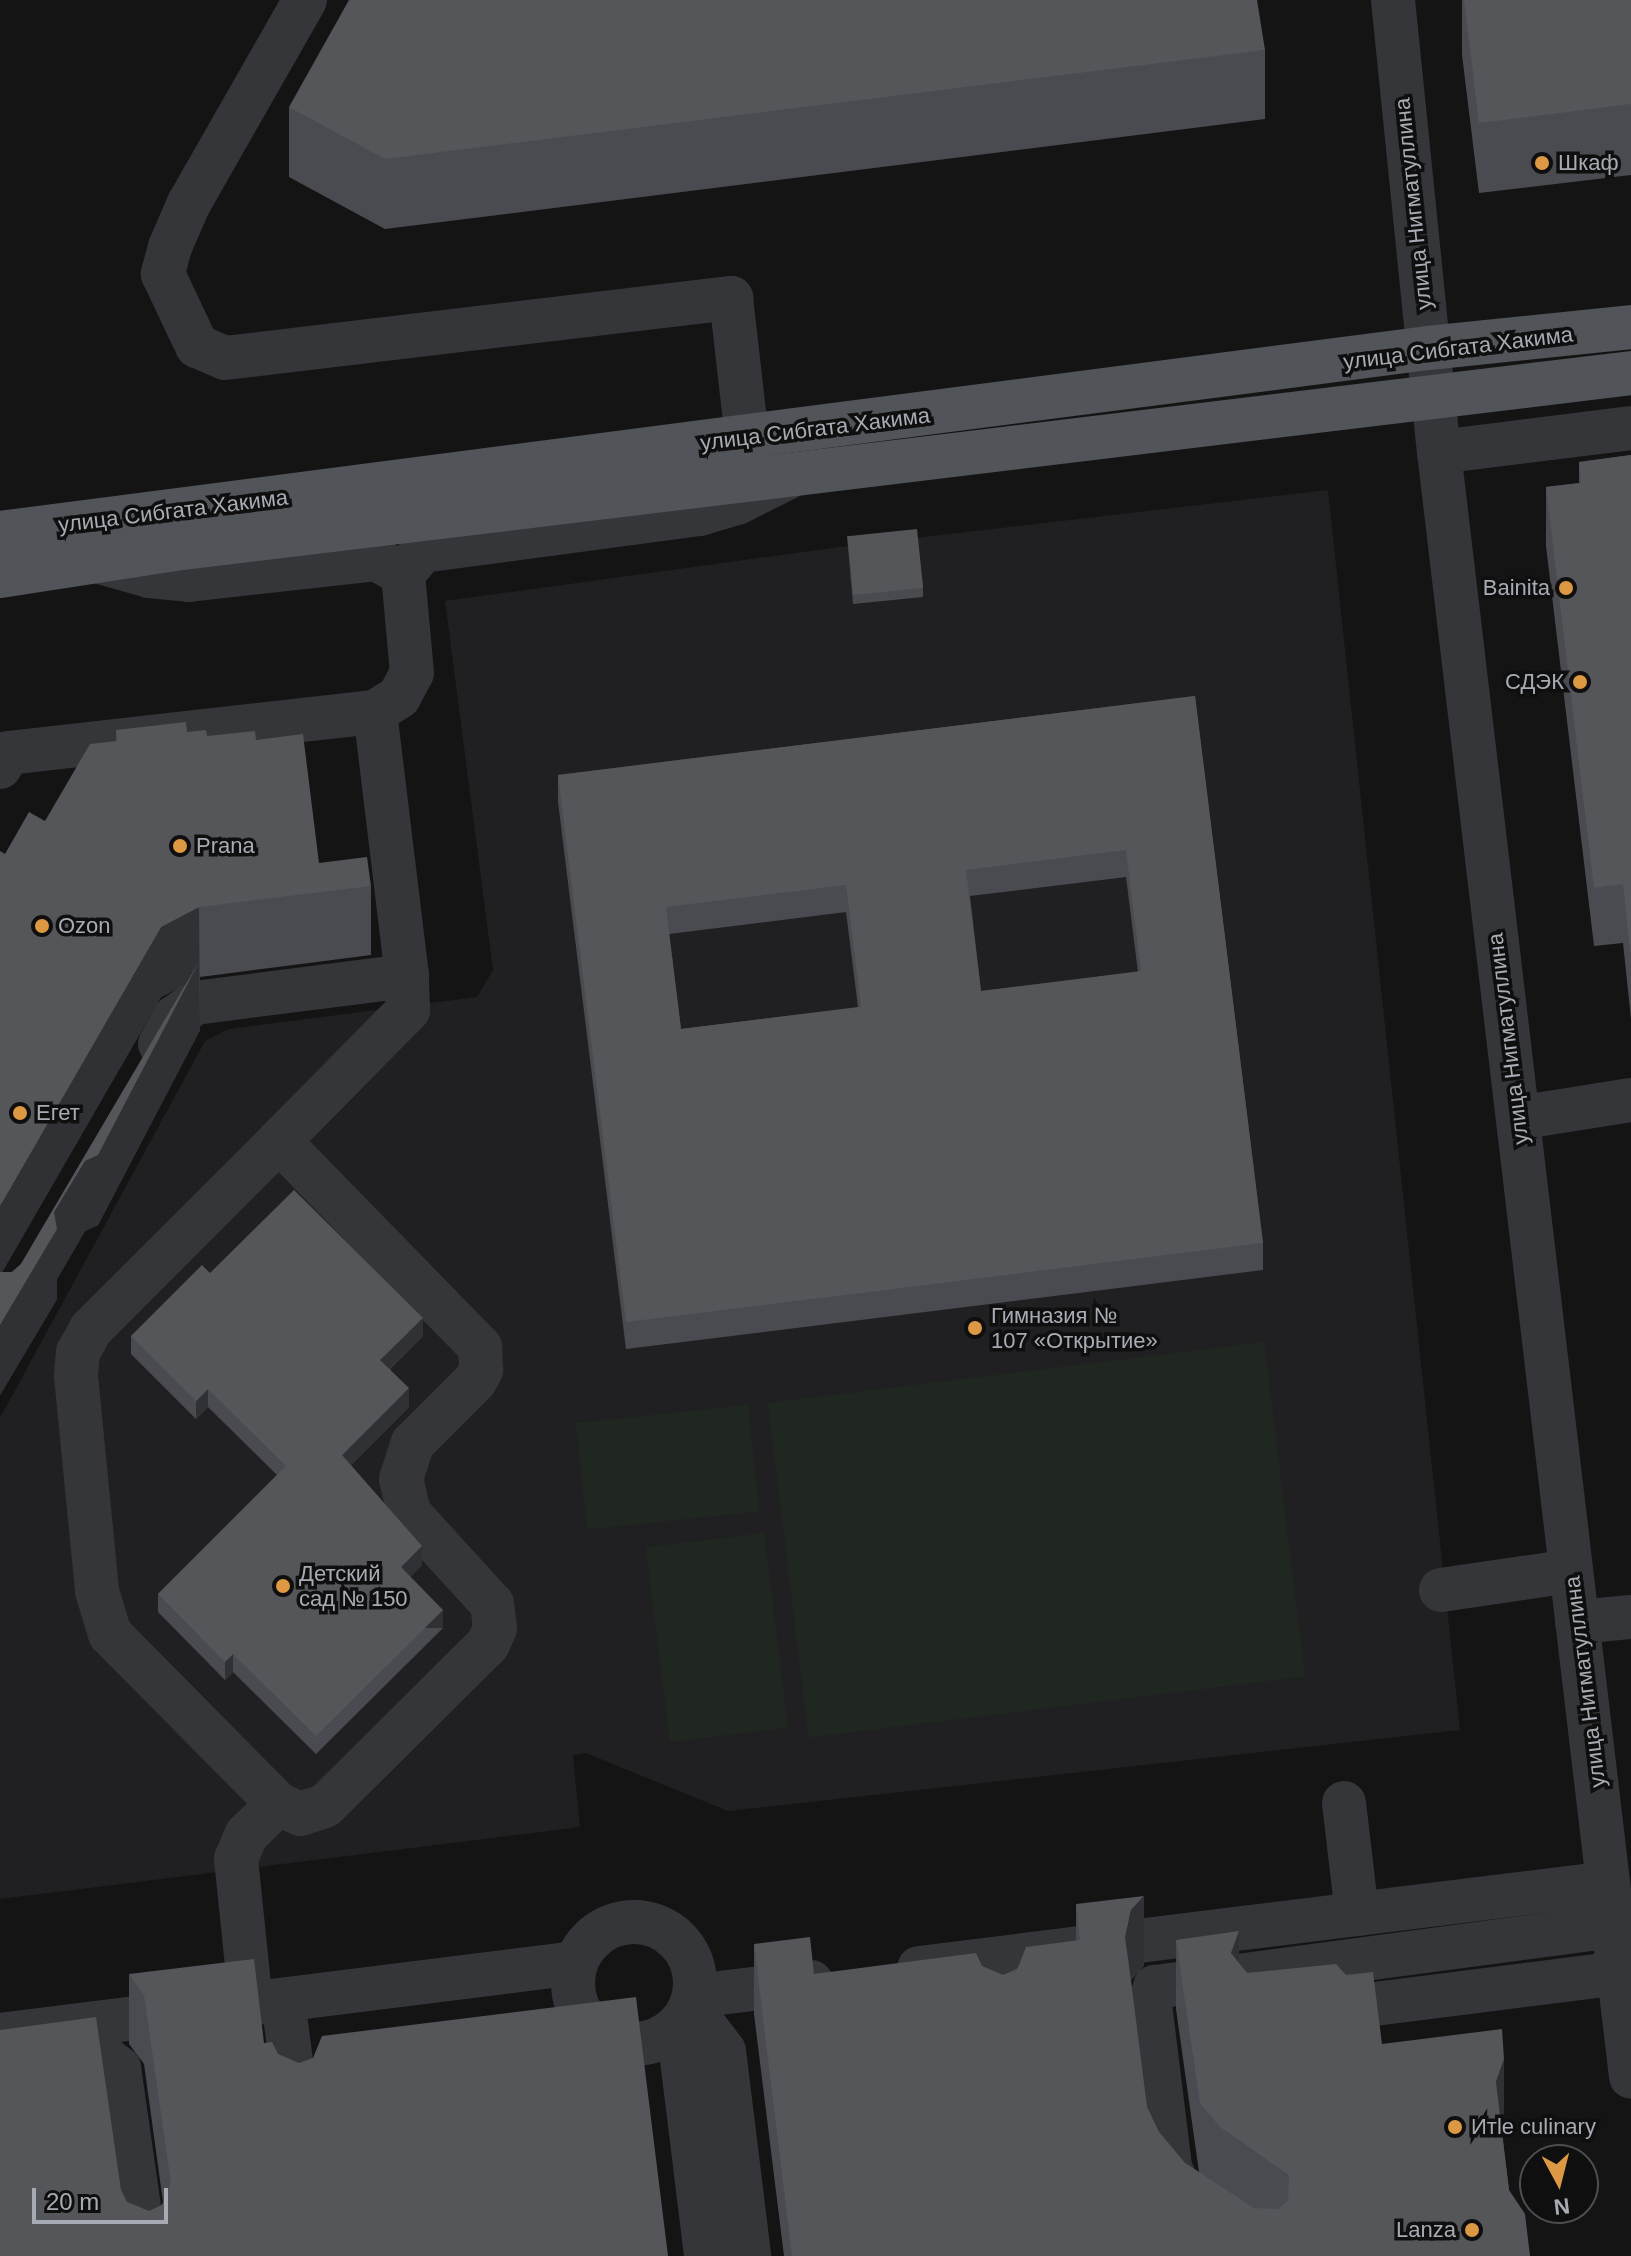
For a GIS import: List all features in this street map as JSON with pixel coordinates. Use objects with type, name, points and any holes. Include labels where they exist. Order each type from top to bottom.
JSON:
[{"type":"main road","name":"улица Сибгата Хакима","points":[[0,533],[1428,348],[1631,327]]},
{"type":"main road","name":"улица Сибгата Хакима","points":[[0,576],[97,561],[795,474],[1631,373]]},
{"type":"street","points":[[305,0],[189,203],[170,247],[163,274],[197,346],[225,358],[731,298],[747,438]]},
{"type":"street","name":"улица Нигматуллина","points":[[1393,0],[1439,452],[1631,2077]]},
{"type":"street","points":[[1439,452],[1631,428]]},
{"type":"street","points":[[0,767],[8,753],[375,712],[399,697],[412,673],[403,574],[422,551],[700,514],[737,503],[795,474]]},
{"type":"street","points":[[97,561],[189,580],[376,559],[403,574]]},
{"type":"street","points":[[279,1141],[480,1347],[481,1370],[475,1381],[413,1443],[401,1479],[409,1513],[483,1589],[495,1617],[488,1644],[325,1806],[300,1814],[278,1804],[119,1646],[103,1620],[76,1366],[91,1329],[408,1010],[407,976],[375,712]]},
{"type":"street","points":[[135,1086],[175,1017],[195,1003],[407,976]]},
{"type":"street","points":[[1518,1118],[1631,1100]]},
{"type":"street","points":[[1441,1590],[1571,1571]]},
{"type":"street","points":[[1577,1622],[1631,1617]]},
{"type":"street","points":[[1344,1803],[1357,1914]]},
{"type":"street","points":[[278,1804],[246,1835],[236,1859],[267,2002],[297,2108]]},
{"type":"street","points":[[706,2256],[688,2010],[687,1952],[651,1924],[606,1929],[576,1963],[574,1995],[599,2033],[639,2044],[688,2010],[867,1975],[1608,1883]]},
{"type":"street","points":[[1267,2256],[1204,2216],[1178,2186],[1170,2167],[1150,2004],[1155,1987],[1613,1926]]},
{"type":"street","points":[[993,1959],[999,2004]]},
{"type":"street","points":[[0,2035],[576,1963]]},
{"type":"street","points":[[1271,2017],[1619,1973]]},
{"type":"street","points":[[688,2010],[724,2051],[749,2256]]},
{"type":"street","points":[[0,2073],[108,2060],[119,2068],[125,2082],[146,2256]]},
{"type":"shaded area","name":"Гимназия № 107 «Открытие»","points":[[1328,490],[1460,1730],[728,1811],[586,1753],[573,1755],[580,1827],[0,1899],[0,1418],[205,1041],[229,1029],[477,997],[493,970],[445,601],[847,546]]},
{"type":"shaded area","points":[[1264,1342],[1305,1676],[809,1737],[768,1403]]},
{"type":"shaded area","points":[[748,1405],[759,1511],[587,1529],[576,1423]]},
{"type":"shaded area","points":[[764,1533],[788,1728],[670,1742],[646,1548]]},
{"type":"building","points":[[349,0],[1257,0],[1265,50],[385,159],[289,107]]},
{"type":"building","points":[[1464,0],[1631,0],[1631,104],[1479,123]]},
{"type":"building","points":[[1631,455],[1631,960],[1623,884],[1594,888],[1546,487],[1581,483],[1579,462]]},
{"type":"building","points":[[917,529],[923,588],[854,595],[847,536]]},
{"type":"building","points":[[1195,696],[1263,1243],[626,1322],[558,775]],"holes":[[[1126,850],[1141,971],[981,991],[966,870]],[[846,885],[861,1007],[681,1029],[666,907]]]},
{"type":"building","points":[[186,722],[187,732],[206,730],[207,736],[255,731],[256,740],[303,734],[319,863],[367,857],[371,886],[199,907],[161,927],[0,1206],[0,851],[5,854],[29,812],[45,821],[90,744],[117,741],[116,730]]},
{"type":"building","points":[[200,960],[98,1155],[85,1161],[54,1212],[57,1229],[0,1325],[0,1272],[12,1272],[21,1264]]},
{"type":"building","points":[[294,1190],[423,1318],[380,1360],[409,1388],[342,1455],[422,1546],[401,1567],[443,1610],[316,1736],[233,1654],[225,1662],[158,1594],[286,1466],[208,1389],[196,1401],[131,1336],[202,1265],[210,1273]]},
{"type":"building","points":[[1144,1896],[1131,1910],[1125,1937],[1147,2107],[1159,2132],[1185,2163],[1254,2208],[1278,2209],[1288,2200],[1289,2175],[1220,2127],[1200,2103],[1176,1940],[1239,1931],[1231,1953],[1247,1973],[1336,1964],[1346,1975],[1373,1972],[1382,2044],[1502,2029],[1504,2059],[1496,2082],[1509,2190],[1519,2205],[1519,2224],[1526,2224],[1530,2256],[792,2256],[754,1944],[810,1937],[814,1974],[976,1953],[982,1966],[1003,1975],[1017,1970],[1026,1947],[1080,1940],[1076,1904]]},
{"type":"building","points":[[254,1959],[264,2043],[272,2042],[278,2054],[299,2063],[313,2058],[322,2036],[636,1997],[668,2256],[0,2256],[0,2030],[96,2017],[121,2190],[127,2202],[149,2211],[162,2205],[171,2183],[144,1995],[129,1974]]},
{"type":"place","name":"Шкаф","points":[[1542,163]]},
{"type":"place","name":"Bainita","points":[[1566,588]]},
{"type":"place","name":"СДЭК","points":[[1580,682]]},
{"type":"place","name":"Prana","points":[[180,846]]},
{"type":"place","name":"Ozon","points":[[42,926]]},
{"type":"place","name":"Егет","points":[[20,1113]]},
{"type":"place","name":"Гимназия № 107 «Открытие»","points":[[975,1328]]},
{"type":"place","name":"Детский сад № 150","points":[[283,1586]]},
{"type":"place","name":"Итle culinary","points":[[1455,2127]]},
{"type":"place","name":"Lanza","points":[[1472,2230]]}]
